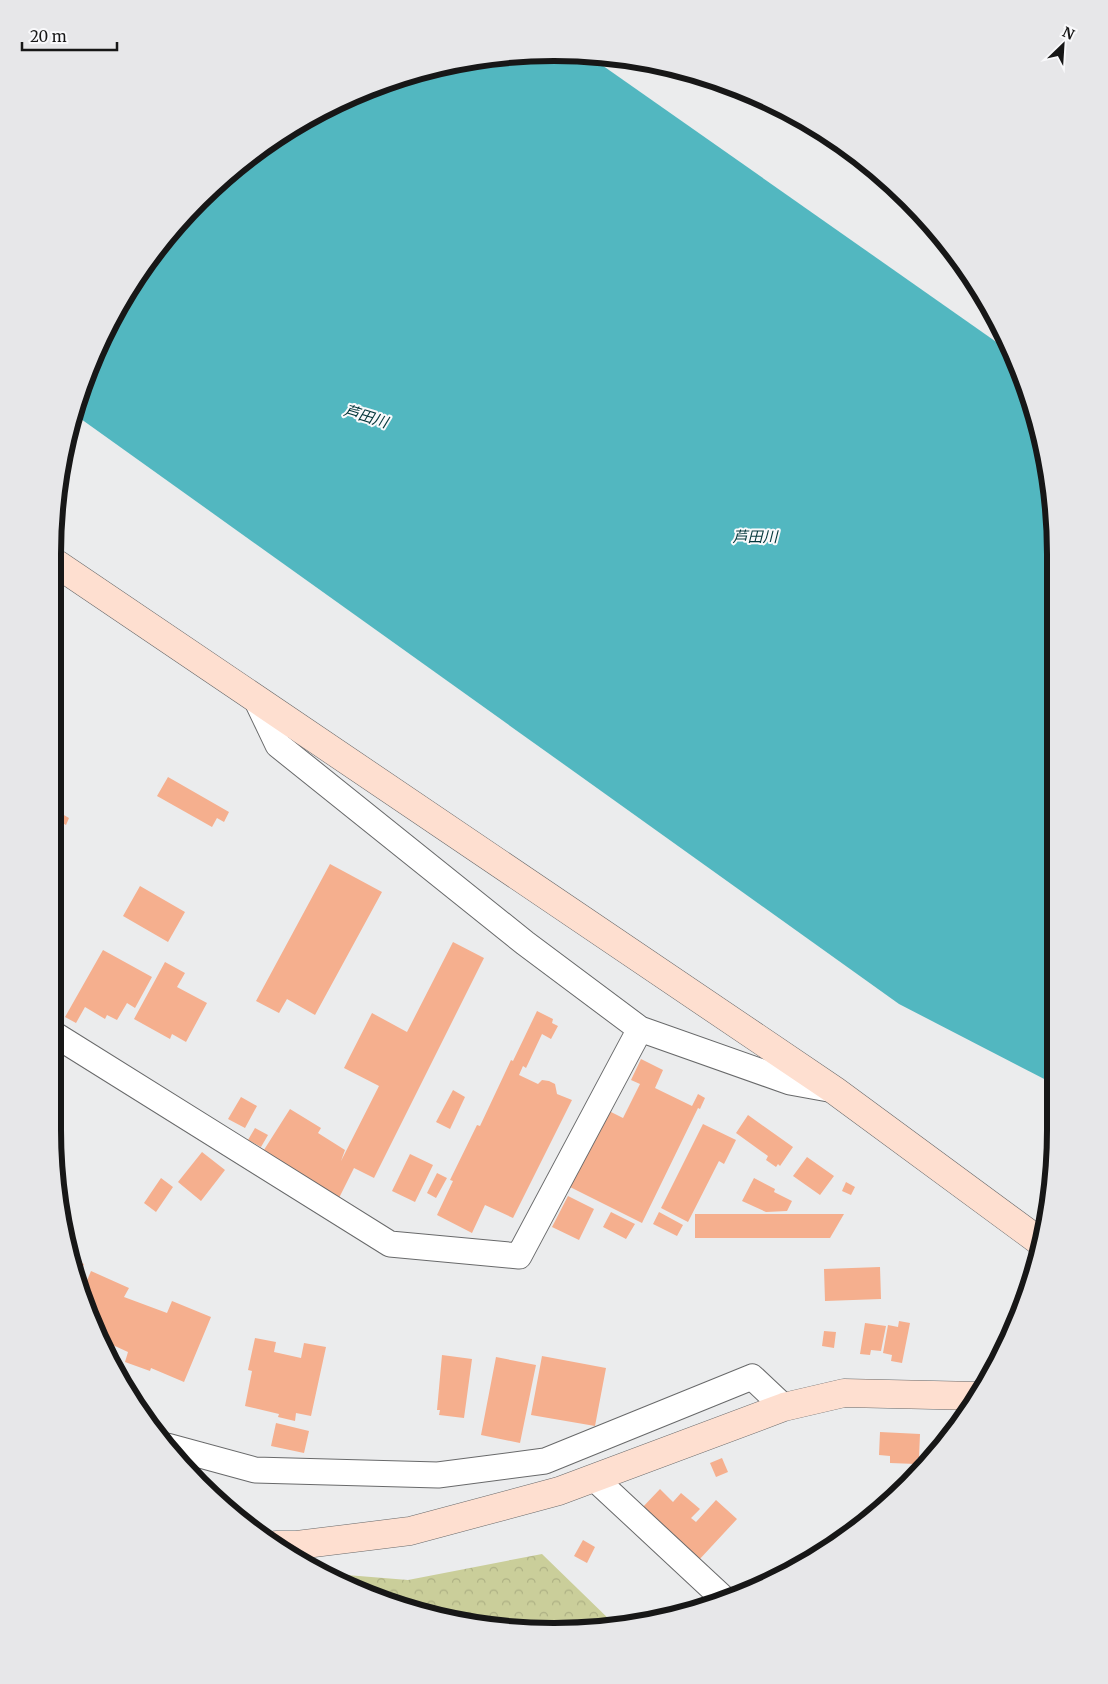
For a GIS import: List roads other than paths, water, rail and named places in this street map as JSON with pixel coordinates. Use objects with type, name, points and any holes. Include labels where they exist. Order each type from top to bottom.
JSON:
[{"type":"street","points":[[61,567],[834,1090],[1034,1238]]},
{"type":"street","points":[[256,699],[278,745],[525,943],[640,1029],[790,1082],[834,1090]]},
{"type":"street","points":[[61,1038],[390,1244],[519,1256],[640,1029]]},
{"type":"street","points":[[179,1449],[255,1470],[438,1475],[545,1461],[752,1377],[784,1407]]},
{"type":"street","points":[[288,1545],[410,1531],[559,1491],[784,1407],[844,1393],[969,1396]]},
{"type":"street","points":[[594,1478],[718,1595]]},
{"type":"water","name":"芦田川","points":[[554,61],[599,63],[1000,344],[1021,396],[1030,426],[1043,490],[1046,522],[1047,1080],[899,1004],[80,418],[87,396],[112,336],[144,280],[184,229],[229,184],[254,163],[280,144],[336,112],[396,87],[426,78],[490,65],[522,62]]}]
